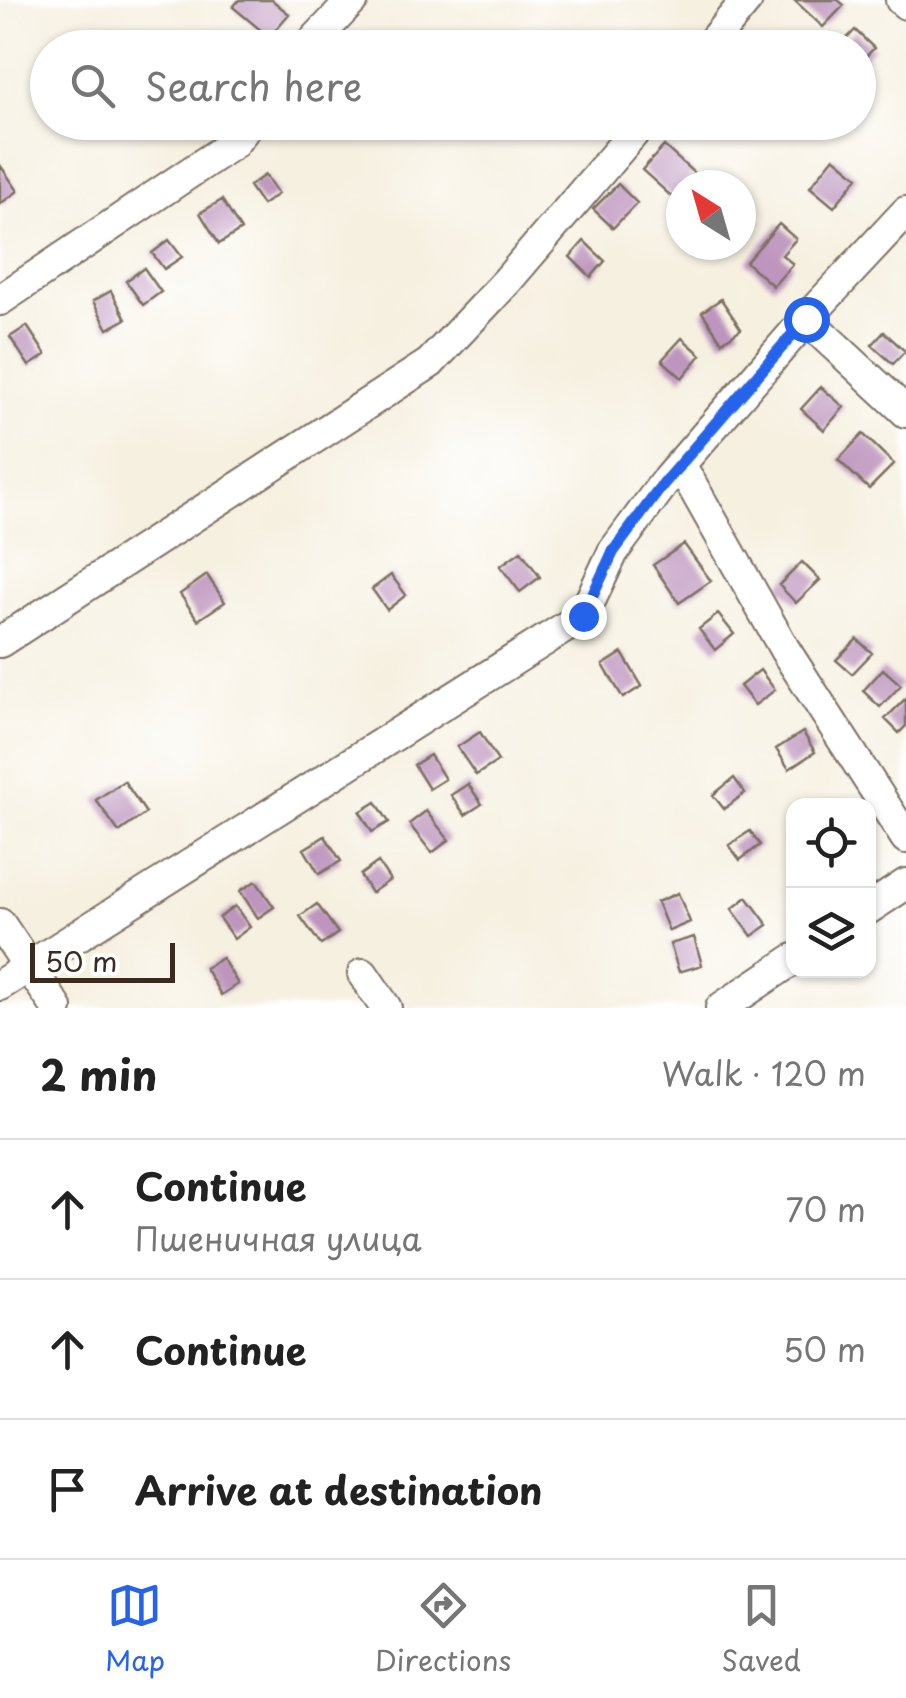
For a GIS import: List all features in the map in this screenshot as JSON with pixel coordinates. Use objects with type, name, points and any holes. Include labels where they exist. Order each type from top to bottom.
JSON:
[{"type":"street","points":[[324,30],[353,0]]},
{"type":"street","points":[[722,30],[747,0]]},
{"type":"street","points":[[0,300],[236,140]]},
{"type":"street","points":[[0,642],[430,363],[507,281],[627,140]]},
{"type":"street","points":[[0,985],[583,616],[613,552],[672,473],[806,319],[906,212]]},
{"type":"street","points":[[806,319],[906,412]]},
{"type":"street","points":[[672,473],[906,838]]},
{"type":"street","points":[[876,904],[906,884]]},
{"type":"street","points":[[0,924],[57,1008]]},
{"type":"street","points":[[721,1008],[786,965]]},
{"type":"street","points":[[363,974],[386,1008]]},
{"type":"building","points":[[239,0],[272,0],[289,14],[275,30],[261,30],[233,7]]},
{"type":"building","points":[[794,0],[838,0],[844,5],[823,27]]},
{"type":"building","points":[[664,146],[691,170],[666,170],[666,192],[642,170]]},
{"type":"building","points":[[834,157],[858,177],[834,207],[810,187]]},
{"type":"building","points":[[0,165],[18,191],[0,204]]},
{"type":"building","points":[[265,175],[278,194],[262,205],[249,186]]},
{"type":"building","points":[[618,184],[637,203],[613,228],[593,209]]},
{"type":"building","points":[[222,200],[241,230],[219,244],[200,213]]},
{"type":"building","points":[[779,224],[796,239],[782,255],[793,264],[773,286],[746,262],[756,260],[756,250]]},
{"type":"building","points":[[169,240],[182,257],[164,269],[152,253]]},
{"type":"building","points":[[584,241],[605,261],[591,277],[570,257]]},
{"type":"building","points":[[144,268],[161,292],[143,305],[126,281]]},
{"type":"building","points":[[111,291],[126,319],[108,329],[93,301]]},
{"type":"building","points":[[721,299],[741,329],[722,342],[702,312]]},
{"type":"building","points":[[27,326],[46,355],[29,366],[10,337]]},
{"type":"building","points":[[884,332],[905,351],[893,364],[872,345]]},
{"type":"building","points":[[682,338],[701,355],[682,378],[662,360]]},
{"type":"building","points":[[821,387],[844,407],[824,430],[801,409]]},
{"type":"building","points":[[863,434],[894,464],[869,489],[838,460]]},
{"type":"building","points":[[684,544],[711,581],[679,603],[653,565]]},
{"type":"building","points":[[521,551],[540,577],[520,592],[500,566]]},
{"type":"building","points":[[802,562],[820,580],[796,603],[779,585]]},
{"type":"building","points":[[207,575],[225,602],[198,620],[180,594]]},
{"type":"building","points":[[391,575],[406,595],[387,610],[372,589]]},
{"type":"building","points":[[718,614],[734,634],[715,650],[699,629]]},
{"type":"building","points":[[857,639],[872,653],[852,674],[836,660]]},
{"type":"building","points":[[622,653],[642,686],[623,698],[603,665]]},
{"type":"building","points":[[883,669],[901,685],[880,707],[863,691]]},
{"type":"building","points":[[760,670],[775,690],[755,705],[740,686]]},
{"type":"building","points":[[906,698],[906,726],[899,733],[885,719]]},
{"type":"building","points":[[480,732],[498,761],[476,775],[457,747]]},
{"type":"building","points":[[803,732],[815,752],[789,769],[776,749]]},
{"type":"building","points":[[430,755],[445,779],[429,789],[414,765]]},
{"type":"building","points":[[734,778],[745,793],[724,809],[713,795]]},
{"type":"building","points":[[124,781],[146,813],[119,832],[96,800]]},
{"type":"building","points":[[468,784],[482,804],[465,815],[451,795]]},
{"type":"building","points":[[376,802],[389,822],[372,832],[360,812]]},
{"type":"building","points":[[426,811],[449,840],[432,853],[409,824]]},
{"type":"building","points":[[750,831],[760,845],[740,860],[729,845]]},
{"type":"building","points":[[325,836],[341,861],[319,874],[304,849]]},
{"type":"building","points":[[378,862],[390,880],[371,893],[360,875]]},
{"type":"building","points":[[256,881],[274,907],[258,918],[240,891]]},
{"type":"building","points":[[678,893],[690,922],[669,931],[657,902]]},
{"type":"building","points":[[747,897],[768,925],[752,936],[732,909]]},
{"type":"building","points":[[317,904],[338,933],[321,945],[300,916]]},
{"type":"building","points":[[235,906],[250,927],[234,939],[219,918]]},
{"type":"building","points":[[694,937],[702,965],[679,972],[670,944]]},
{"type":"building","points":[[222,958],[238,984],[221,995],[205,968]]},
{"type":"route","points":[[583,616],[613,552],[664,483],[806,319]]}]
